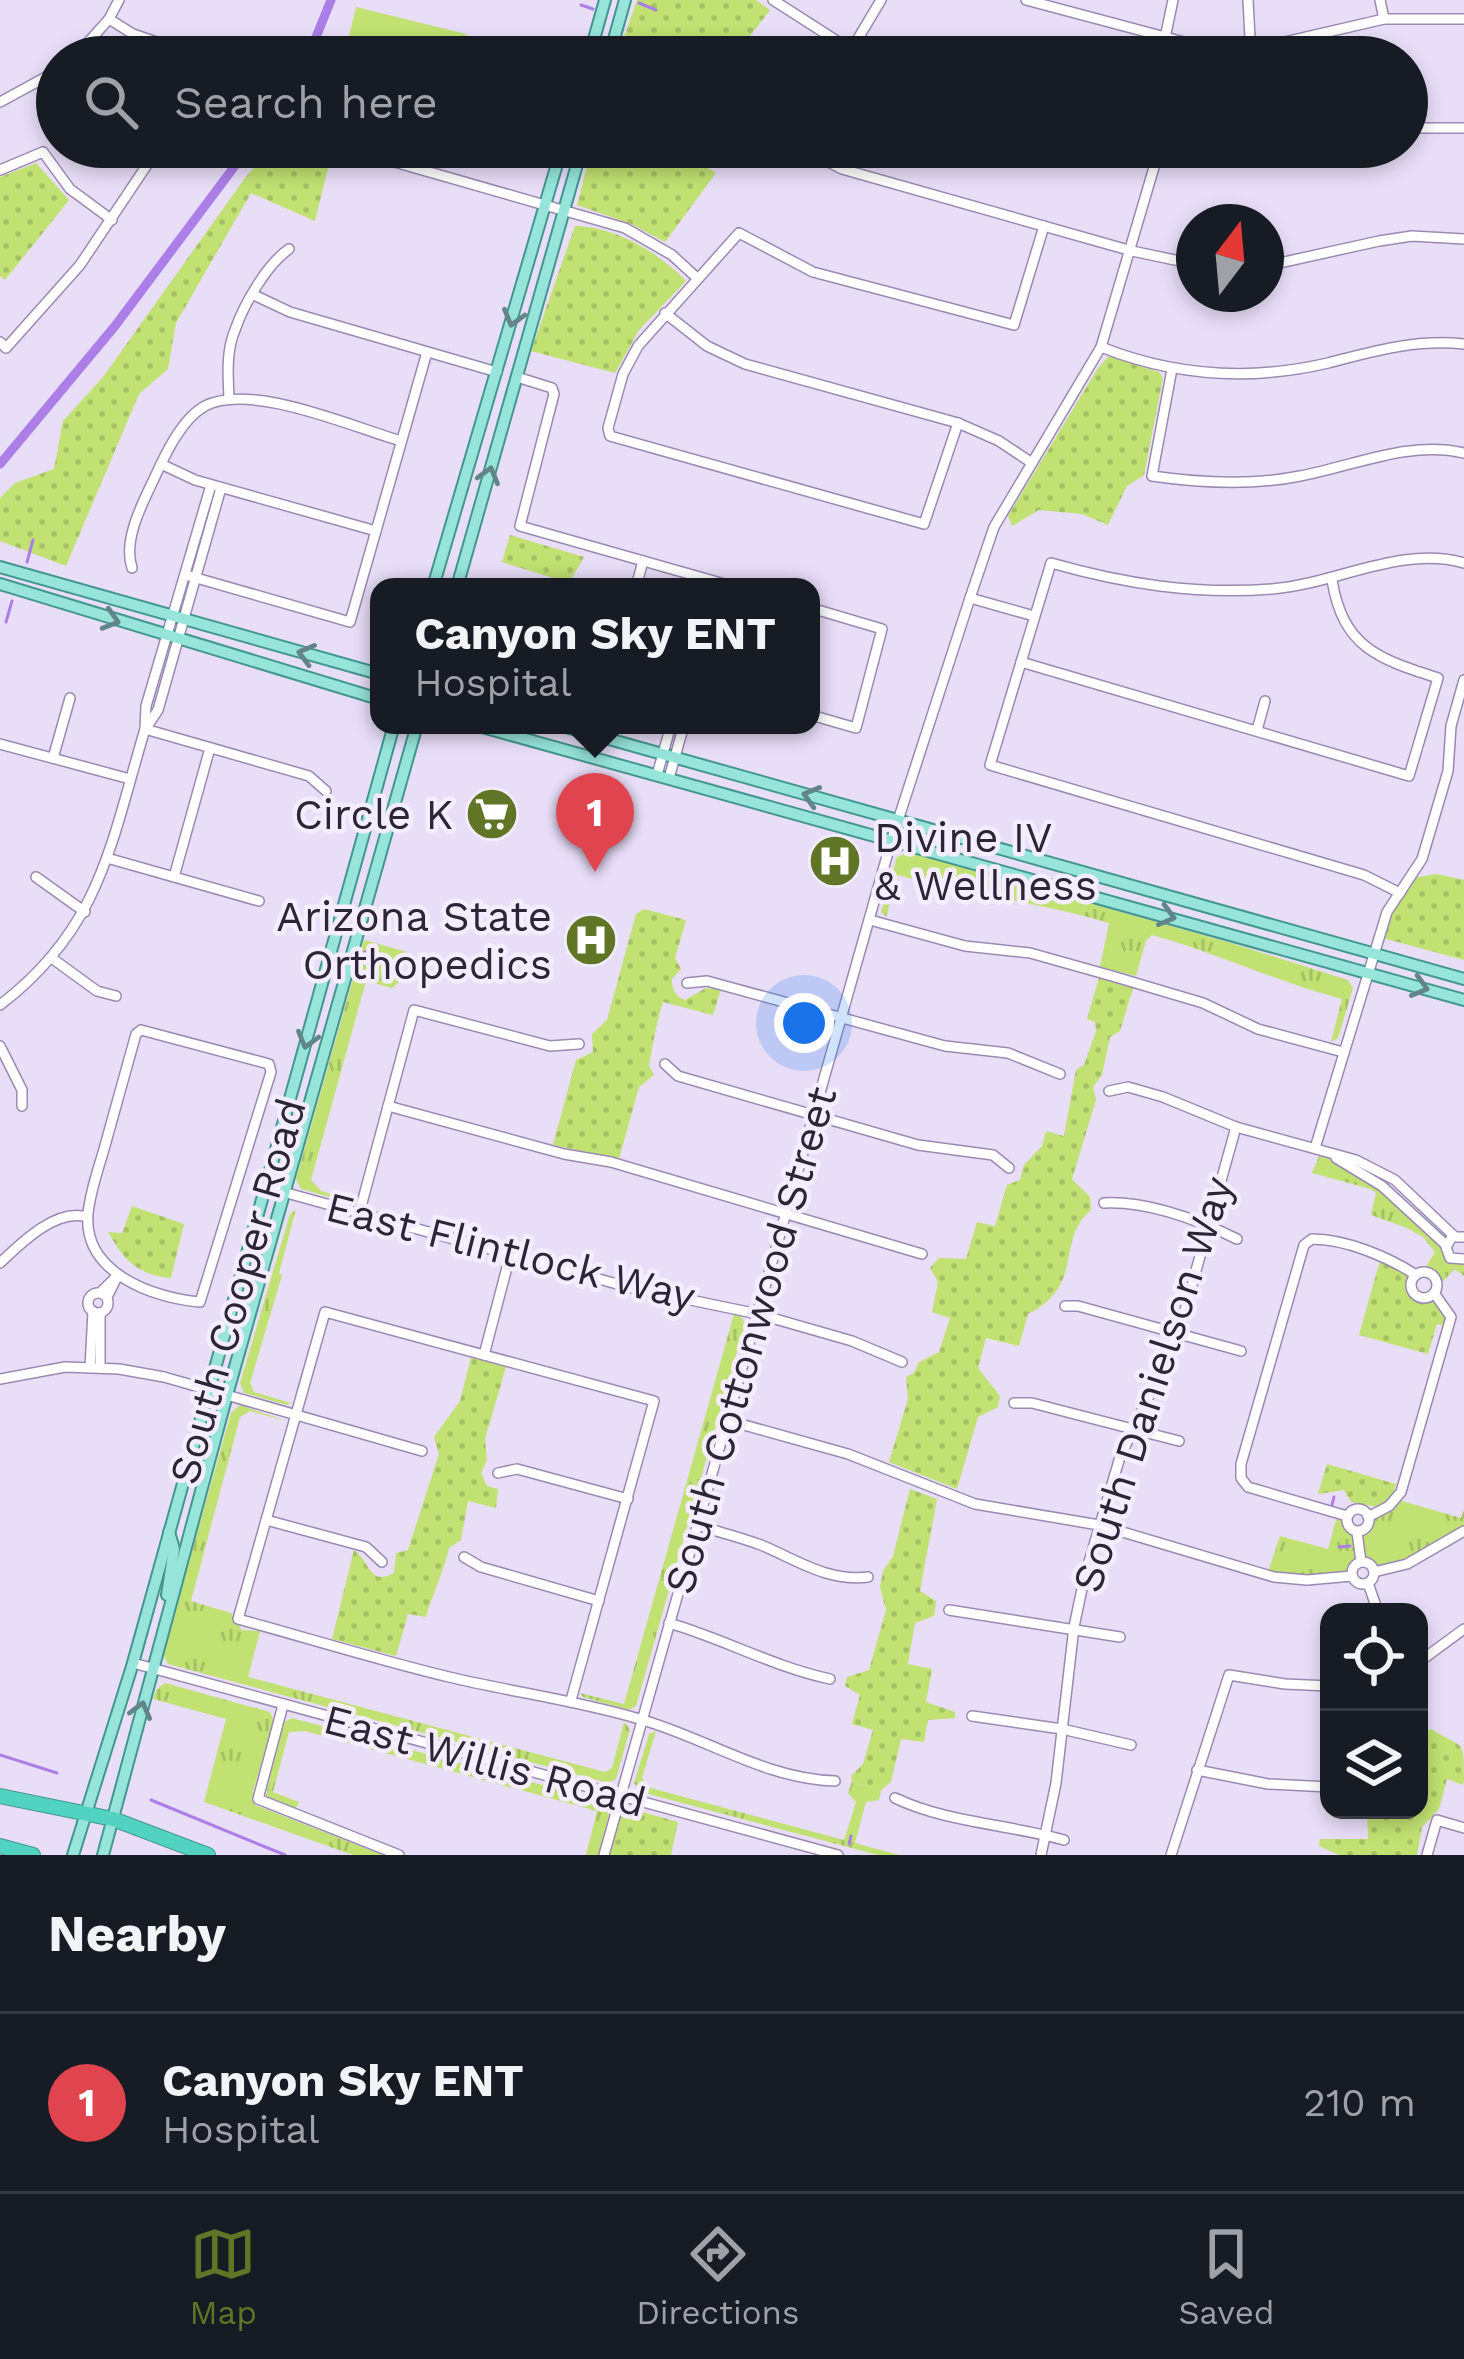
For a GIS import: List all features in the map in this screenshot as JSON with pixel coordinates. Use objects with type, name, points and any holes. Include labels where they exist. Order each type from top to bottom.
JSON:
[{"type":"highway","points":[[0,1796],[208,1855]]},
{"type":"highway","points":[[0,1846],[33,1855]]},
{"type":"main road","points":[[595,36],[605,0]]},
{"type":"main road","points":[[615,36],[626,0]]},
{"type":"main road","points":[[436,578],[556,168]]},
{"type":"main road","points":[[460,578],[576,168]]},
{"type":"main road","points":[[0,567],[370,672]]},
{"type":"main road","points":[[0,584],[370,696]]},
{"type":"main road","name":"South Cooper Road","points":[[73,1855],[133,1663],[391,734]]},
{"type":"main road","name":"South Cooper Road","points":[[103,1855],[227,1395],[414,734]]},
{"type":"main road","points":[[508,734],[1464,1000]]},
{"type":"main road","points":[[591,734],[1464,979]]},
{"type":"main road","points":[[168,1611],[166,1579],[174,1549],[169,1532]]},
{"type":"street","points":[[94,36],[119,0]]},
{"type":"street","points":[[773,0],[823,36]]},
{"type":"street","points":[[859,36],[881,0]]},
{"type":"street","points":[[1026,0],[1159,36]]},
{"type":"street","points":[[1166,36],[1173,0]]},
{"type":"street","points":[[1248,0],[1250,36]]},
{"type":"street","points":[[1380,0],[1384,19]]},
{"type":"street","points":[[109,19],[140,36]]},
{"type":"street","points":[[1319,36],[1384,19],[1464,19]]},
{"type":"street","points":[[0,103],[36,83]]},
{"type":"street","points":[[1428,128],[1464,128]]},
{"type":"street","points":[[0,170],[36,155]]},
{"type":"street","points":[[55,168],[70,188],[112,220]]},
{"type":"street","points":[[3,345],[80,265],[145,168]]},
{"type":"street","points":[[416,168],[637,233],[672,254],[697,278]]},
{"type":"street","points":[[840,168],[1176,260]]},
{"type":"street","name":"South Cottonwood Street","points":[[604,1855],[891,842],[970,598],[994,527],[1101,346],[1154,168]]},
{"type":"street","points":[[958,423],[924,524],[610,436],[608,428],[623,374],[638,346],[740,233],[813,272],[1014,325],[1044,226]]},
{"type":"street","points":[[1284,262],[1412,236],[1464,239]]},
{"type":"street","points":[[229,398],[227,365],[234,330],[278,257],[290,249]]},
{"type":"street","points":[[254,295],[290,312],[497,372]]},
{"type":"street","points":[[665,314],[707,346],[745,364],[958,423],[999,441],[1032,463]]},
{"type":"street","points":[[1101,346],[1136,361],[1229,375],[1286,371],[1429,340],[1464,344]]},
{"type":"street","points":[[191,576],[350,622],[427,352]]},
{"type":"street","points":[[1172,369],[1152,476],[1260,482],[1412,450],[1443,448],[1464,453]]},
{"type":"street","points":[[517,377],[552,388],[554,406],[520,526],[703,578]]},
{"type":"street","points":[[132,568],[129,558],[138,513],[160,464],[203,407],[229,398],[265,401],[401,441]]},
{"type":"street","points":[[160,464],[216,486],[376,531]]},
{"type":"street","points":[[0,1005],[53,959],[85,912],[107,858],[145,729],[146,706],[179,619],[216,486]]},
{"type":"street","points":[[1400,892],[1364,875],[990,765],[1052,563],[1159,588],[1274,589],[1424,557],[1464,563]]},
{"type":"street","points":[[638,578],[643,561]]},
{"type":"street","points":[[1021,662],[1409,776],[1438,678],[1371,653],[1348,632],[1332,580]]},
{"type":"street","points":[[970,598],[1034,616]]},
{"type":"street","points":[[820,611],[882,628],[856,728],[820,718]]},
{"type":"street","points":[[1315,1148],[1388,911],[1422,859],[1448,771],[1451,726],[1464,680]]},
{"type":"street","points":[[53,758],[70,698]]},
{"type":"street","points":[[1257,730],[1265,701]]},
{"type":"street","points":[[145,729],[310,776],[326,791]]},
{"type":"street","points":[[669,756],[670,734]]},
{"type":"street","points":[[663,776],[680,734]]},
{"type":"street","points":[[0,744],[130,779]]},
{"type":"street","points":[[174,877],[210,748]]},
{"type":"street","points":[[107,858],[259,901]]},
{"type":"street","points":[[36,877],[85,912]]},
{"type":"street","points":[[870,920],[965,946],[1030,953],[1203,1003],[1258,1029],[1343,1052]]},
{"type":"street","points":[[53,959],[97,991],[116,996]]},
{"type":"street","points":[[687,983],[707,981],[945,1046],[1008,1053],[1060,1074]]},
{"type":"street","points":[[358,1214],[413,1010],[550,1046],[579,1044]]},
{"type":"street","points":[[141,1030],[269,1064],[255,1132],[200,1302],[154,1291],[118,1275],[92,1244],[87,1217],[136,1034],[141,1030]]},
{"type":"street","points":[[0,1046],[22,1090],[22,1106]]},
{"type":"street","points":[[665,1064],[678,1076],[918,1144],[993,1155],[1009,1168]]},
{"type":"street","points":[[1109,1091],[1128,1087],[1236,1127],[1315,1148],[1382,1186],[1454,1244],[1464,1260]]},
{"type":"street","points":[[388,1106],[922,1254]]},
{"type":"street","name":"South Danielson Way","points":[[1041,1855],[1074,1628],[1099,1525],[1132,1432],[1178,1334],[1236,1127]]},
{"type":"street","name":"East Flintlock Way","points":[[265,1186],[628,1287],[758,1314],[852,1341],[902,1362]]},
{"type":"street","points":[[1104,1203],[1121,1202],[1209,1225],[1237,1239]]},
{"type":"street","points":[[0,1263],[47,1225],[77,1214],[87,1217]]},
{"type":"street","points":[[1348,1516],[1248,1487],[1241,1478],[1304,1245],[1312,1239],[1381,1257],[1416,1275]]},
{"type":"street","points":[[1433,1275],[1454,1244]]},
{"type":"street","points":[[484,1355],[510,1256]]},
{"type":"street","points":[[103,1295],[118,1275]]},
{"type":"street","points":[[1416,1275],[1433,1275],[1434,1293],[1424,1298],[1416,1294],[1412,1284],[1416,1275]]},
{"type":"street","points":[[1368,1516],[1389,1506],[1405,1480],[1451,1317],[1434,1293]]},
{"type":"street","points":[[95,1368],[97,1312],[88,1301],[92,1294],[103,1295]]},
{"type":"street","points":[[97,1312],[108,1304],[103,1295]]},
{"type":"street","points":[[1065,1306],[1241,1352]]},
{"type":"street","points":[[572,1700],[655,1400],[325,1312],[238,1619],[450,1677],[643,1719],[752,1762],[813,1780],[835,1781]]},
{"type":"street","points":[[0,1379],[65,1367],[164,1377],[422,1451]]},
{"type":"street","points":[[1015,1403],[1032,1403],[1179,1441]]},
{"type":"street","points":[[727,1420],[848,1454],[975,1504],[1099,1525],[1274,1577],[1352,1576]]},
{"type":"street","points":[[498,1473],[517,1469],[628,1499]]},
{"type":"street","points":[[1358,1532],[1348,1526],[1348,1516],[1356,1509],[1368,1516]]},
{"type":"street","points":[[1358,1532],[1367,1527],[1368,1516]]},
{"type":"street","points":[[266,1520],[366,1547],[382,1562]]},
{"type":"street","points":[[697,1525],[847,1580],[868,1577]]},
{"type":"street","points":[[1358,1532],[1361,1562]]},
{"type":"street","points":[[1375,1603],[1368,1583],[1374,1572],[1407,1564],[1464,1532]]},
{"type":"street","points":[[464,1558],[599,1601]]},
{"type":"street","points":[[1352,1576],[1354,1566],[1361,1562],[1374,1572]]},
{"type":"street","points":[[1352,1576],[1358,1583],[1368,1583]]},
{"type":"street","points":[[949,1610],[1120,1637]]},
{"type":"street","points":[[669,1623],[830,1679]]},
{"type":"street","points":[[1428,1659],[1464,1629]]},
{"type":"street","name":"East Willis Road","points":[[133,1663],[838,1855]]},
{"type":"street","points":[[1171,1855],[1229,1675],[1320,1686]]},
{"type":"street","points":[[284,1705],[258,1799],[399,1855]]},
{"type":"street","points":[[972,1716],[1131,1745]]},
{"type":"street","points":[[1197,1770],[1268,1784],[1320,1787]]},
{"type":"street","points":[[895,1798],[958,1819],[1004,1824],[1064,1840]]},
{"type":"street","points":[[1427,1855],[1437,1820],[1464,1828]]},
{"type":"green space","points":[[637,0],[756,0],[770,10],[750,36],[624,36]]},
{"type":"green space","points":[[356,7],[467,36],[349,36]]},
{"type":"green space","points":[[36,163],[69,200],[5,280],[0,276],[0,177]]},
{"type":"green space","points":[[254,168],[328,168],[315,221],[251,193],[176,323],[168,369],[139,394],[66,566],[0,541],[0,498],[15,483],[54,469],[63,421],[103,377]]},
{"type":"green space","points":[[587,168],[708,168],[716,173],[665,242],[577,205]]},
{"type":"green space","points":[[575,226],[606,231],[635,243],[686,281],[639,330],[615,373],[531,351]]},
{"type":"green space","points":[[1109,356],[1159,372],[1163,378],[1144,475],[1127,486],[1108,525],[1082,514],[1039,510],[1012,526],[1008,516]]},
{"type":"green space","points":[[510,535],[584,557],[572,578],[553,578],[502,562]]},
{"type":"green space","points":[[908,852],[1348,980],[1353,988],[1338,1038],[1331,1042],[1342,999],[1152,935],[1136,976],[1100,967],[1109,923],[1083,916],[898,875],[886,917],[881,912],[897,857]]},
{"type":"green space","points":[[1436,874],[1464,880],[1464,960],[1379,937],[1387,912],[1413,878]]},
{"type":"green space","points":[[644,909],[686,920],[675,958],[681,969],[672,979],[673,989],[685,1000],[706,988],[721,989],[713,1015],[663,1002],[649,1066],[654,1075],[639,1087],[619,1159],[553,1145],[576,1060],[593,1052],[592,1034],[607,1020],[636,914]]},
{"type":"green space","points":[[364,940],[407,952],[398,983],[392,988],[366,981],[311,1180],[321,1191],[353,1200],[348,1202],[301,1189],[296,1179]]},
{"type":"green space","points":[[1099,978],[1133,988],[1120,1031],[1110,1037],[1102,1075],[1093,1087],[1096,1100],[1072,1179],[1090,1197],[1091,1210],[1074,1234],[1057,1290],[1028,1314],[1019,1346],[986,1338],[978,1368],[1000,1396],[998,1407],[978,1417],[957,1489],[889,1462],[908,1399],[906,1377],[919,1362],[939,1352],[950,1318],[932,1312],[938,1282],[930,1268],[939,1258],[966,1259],[977,1222],[995,1226],[1007,1185],[1020,1180],[1046,1131],[1064,1136],[1076,1070],[1084,1065],[1096,1031],[1095,1022],[1087,1019]]},
{"type":"green space","points":[[1321,1152],[1368,1176],[1446,1251],[1464,1261],[1464,1276],[1455,1269],[1437,1287],[1433,1275],[1423,1272],[1435,1252],[1423,1237],[1371,1215],[1376,1193],[1370,1189],[1312,1173]]},
{"type":"green space","points":[[132,1206],[184,1224],[171,1278],[133,1264],[108,1232],[122,1233]]},
{"type":"green space","points":[[296,1209],[250,1383],[254,1392],[291,1403],[287,1405],[244,1393],[240,1383],[290,1214]]},
{"type":"green space","points":[[1381,1257],[1416,1275],[1412,1284],[1416,1294],[1434,1293],[1445,1303],[1449,1327],[1437,1324],[1428,1354],[1359,1335]]},
{"type":"green space","points":[[734,1314],[745,1324],[636,1706],[629,1710],[583,1697],[580,1693],[624,1704]]},
{"type":"green space","points":[[471,1357],[506,1367],[485,1439],[487,1460],[481,1473],[487,1486],[498,1489],[496,1508],[468,1501],[461,1540],[449,1548],[426,1617],[408,1614],[396,1656],[332,1639],[354,1550],[379,1577],[394,1573],[396,1553],[408,1550],[439,1454],[434,1437],[460,1401]]},
{"type":"green space","points":[[240,1405],[286,1421],[250,1411],[240,1417],[191,1601],[231,1613],[242,1630],[260,1631],[248,1677],[605,1772],[612,1768],[624,1722],[630,1729],[616,1779],[608,1783],[168,1664],[163,1654],[231,1413]]},
{"type":"green space","points":[[1327,1464],[1396,1484],[1393,1495],[1378,1507],[1351,1502],[1344,1490],[1318,1494]]},
{"type":"green space","points":[[910,1489],[937,1499],[920,1591],[936,1601],[934,1616],[915,1623],[908,1664],[932,1669],[926,1702],[955,1712],[955,1718],[928,1720],[924,1742],[901,1739],[891,1782],[881,1790],[852,1782],[873,1730],[852,1724],[860,1695],[845,1686],[847,1677],[869,1670],[886,1610],[880,1587],[883,1571],[893,1556]]},
{"type":"green space","points":[[1395,1499],[1461,1518],[1464,1510],[1464,1531],[1402,1563],[1361,1562],[1354,1566],[1352,1576],[1267,1575],[1280,1536],[1328,1549],[1338,1513],[1358,1531]]},
{"type":"green space","points":[[165,1683],[270,1712],[274,1721],[253,1791],[255,1805],[383,1855],[353,1855],[204,1802],[226,1719],[153,1699]]},
{"type":"green space","points":[[292,1718],[606,1802],[610,1811],[598,1855],[586,1855],[597,1811],[305,1731],[289,1732],[273,1792],[299,1802],[296,1808],[266,1796],[282,1723]]},
{"type":"green space","points":[[1428,1730],[1460,1746],[1464,1780],[1463,1785],[1447,1779],[1439,1809],[1422,1827],[1417,1855],[1339,1855],[1319,1846],[1320,1839],[1368,1839],[1367,1819],[1428,1819]]},
{"type":"green space","points":[[656,1731],[642,1778],[647,1787],[844,1840],[856,1802],[848,1793],[852,1782],[881,1790],[879,1800],[866,1802],[855,1843],[899,1855],[878,1855],[641,1792],[634,1783],[649,1734]]},
{"type":"green space","points":[[628,1808],[678,1822],[671,1855],[609,1855],[620,1813]]},
{"type":"waterway","points":[[316,36],[331,0]]},
{"type":"waterway","points":[[639,3],[656,10]]},
{"type":"waterway","points":[[581,5],[593,9]]},
{"type":"waterway","points":[[0,464],[115,326],[233,168]]},
{"type":"waterway","points":[[27,562],[33,540]]},
{"type":"waterway","points":[[6,622],[12,601]]},
{"type":"waterway","points":[[364,952],[381,957]]},
{"type":"waterway","points":[[1332,1505],[1334,1497]]},
{"type":"waterway","points":[[1339,1547],[1350,1546]]},
{"type":"waterway","points":[[0,1755],[57,1773]]},
{"type":"waterway","points":[[151,1800],[285,1855]]},
{"type":"waterway","points":[[849,1844],[851,1836]]},
{"type":"place","name":"Circle K","points":[[492,814]]},
{"type":"place","name":"Divine IV & Wellness","points":[[835,861]]},
{"type":"place","name":"Canyon Sky ENT","points":[[595,872]]},
{"type":"place","name":"Arizona State Orthopedics","points":[[591,940]]}]
